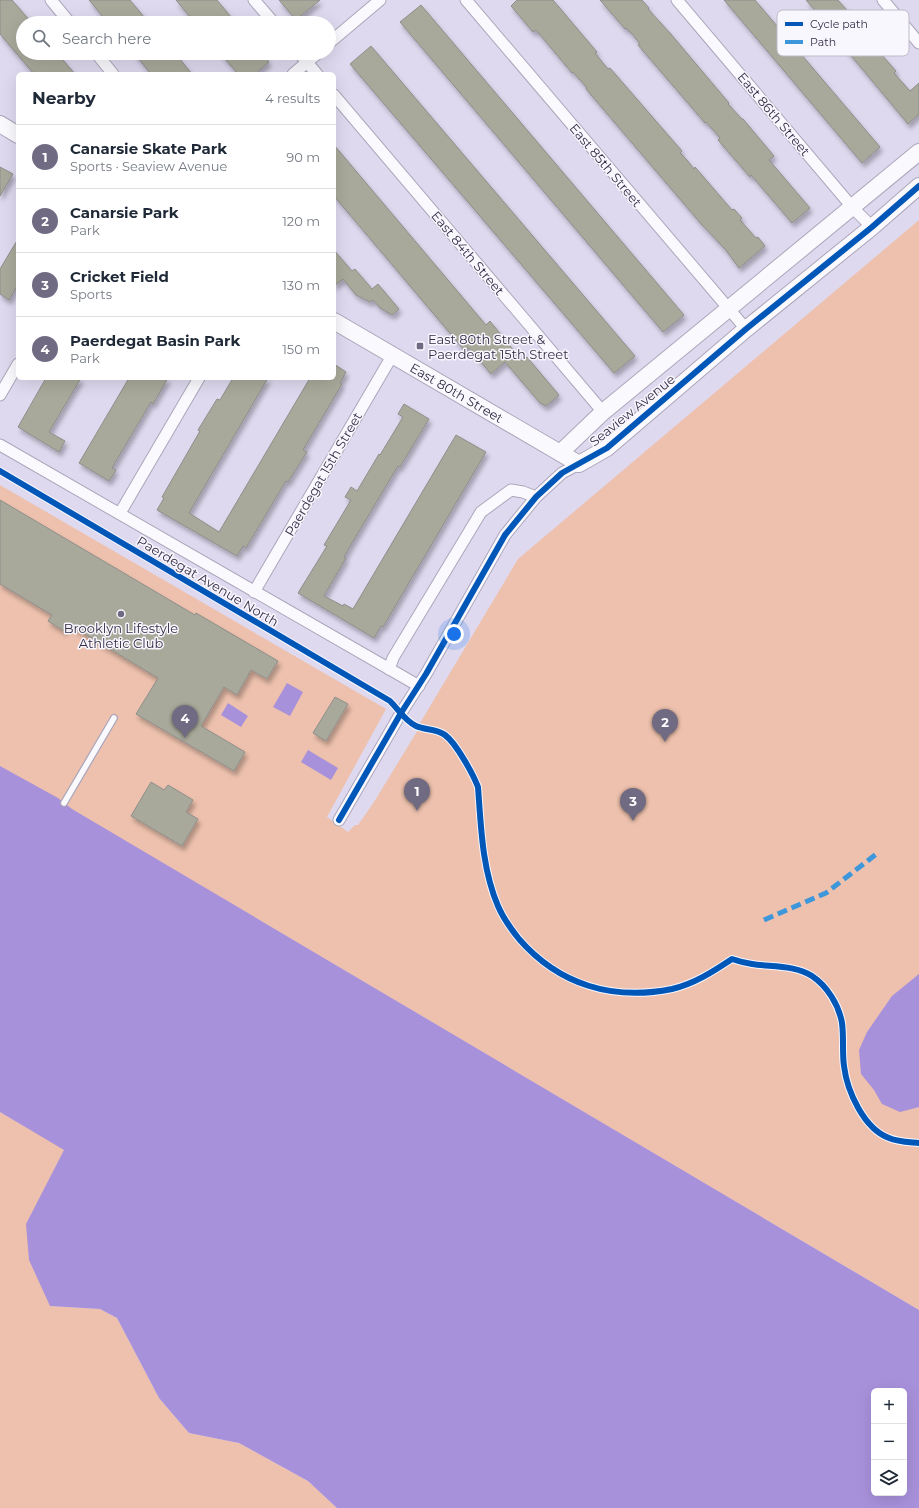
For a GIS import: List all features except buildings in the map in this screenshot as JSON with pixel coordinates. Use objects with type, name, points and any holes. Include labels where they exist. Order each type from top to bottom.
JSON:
[{"type":"street","points":[[51,0],[64,16]]},
{"type":"street","points":[[254,0],[268,16]]},
{"type":"street","points":[[336,37],[380,0]]},
{"type":"street","name":"East 85th Street","points":[[466,0],[746,329]]},
{"type":"street","name":"East 86th Street","points":[[677,0],[852,208],[872,227]]},
{"type":"street","points":[[882,0],[891,10]]},
{"type":"street","points":[[909,31],[919,43]]},
{"type":"street","points":[[102,60],[111,72]]},
{"type":"street","points":[[295,72],[309,60]]},
{"type":"street","points":[[307,62],[315,72]]},
{"type":"street","name":"East 84th Street","points":[[336,97],[602,412]]},
{"type":"street","points":[[0,124],[16,134]]},
{"type":"street","name":"Seaview Avenue","points":[[560,453],[602,412],[919,152]]},
{"type":"street","name":"Seaview Avenue","points":[[339,820],[401,713],[419,686],[505,535],[536,497],[562,473],[607,448],[746,329],[872,227],[919,186]]},
{"type":"street","name":"East 80th Street","points":[[336,322],[579,464]]},
{"type":"street","name":"Paerdegat 15th Street","points":[[254,592],[392,356]]},
{"type":"street","points":[[0,395],[16,367]]},
{"type":"street","points":[[120,513],[198,380]]},
{"type":"street","name":"Paerdegat Avenue North","points":[[0,445],[419,686]]},
{"type":"street","points":[[389,669],[393,658],[481,512],[511,490],[523,492],[536,497]]},
{"type":"lane","points":[[64,803],[114,718]]},
{"type":"shaded area","points":[[919,220],[919,1310],[0,767],[0,485],[386,709],[327,817],[348,832],[355,825],[358,825],[374,802],[518,559]]},
{"type":"shaded area","points":[[287,683],[303,692],[290,716],[273,707]]},
{"type":"shaded area","points":[[228,703],[248,716],[241,727],[221,715]]},
{"type":"shaded area","points":[[308,750],[338,768],[331,780],[301,762]]},
{"type":"shaded area","points":[[0,766],[58,798],[72,809],[919,1310],[919,1508],[337,1508],[308,1481],[239,1443],[189,1433],[159,1398],[117,1318],[100,1309],[50,1306],[29,1260],[26,1224],[64,1150],[0,1112]]},
{"type":"shaded area","points":[[919,974],[919,1107],[900,1112],[882,1104],[874,1090],[861,1074],[859,1050],[867,1032],[892,996]]},
{"type":"shaded area","points":[[0,1112],[64,1149],[50,1306],[100,1309],[117,1318],[159,1398],[189,1433],[239,1443],[308,1481],[337,1508],[0,1508]]},
{"type":"marked path","points":[[764,920],[826,893],[879,852]]},
{"type":"cycle path","points":[[339,820],[401,713],[426,674],[505,535],[536,497],[562,473],[607,448],[746,329],[872,227],[919,186]]},
{"type":"cycle path","points":[[0,471],[390,701],[412,724],[445,735],[459,752],[478,787],[485,862],[493,892],[500,910],[507,923],[519,939],[551,968],[588,986],[608,991],[629,993],[650,992],[680,987],[704,977],[732,959],[752,964],[791,968],[805,972],[823,985],[832,996],[838,1009],[842,1023],[843,1061],[846,1076],[858,1108],[872,1126],[880,1133],[892,1139],[919,1143]]},
{"type":"place","name":"East 80th Street & Paerdegat 15th Street","points":[[420,346]]},
{"type":"place","name":"Brooklyn Lifestyle Athletic Club","points":[[121,614]]},
{"type":"place","name":"Paerdegat Basin Park","points":[[185,738]]},
{"type":"place","name":"Canarsie Park","points":[[665,742]]},
{"type":"place","name":"Canarsie Skate Park","points":[[417,811]]},
{"type":"place","name":"Cricket Field","points":[[633,821]]}]
